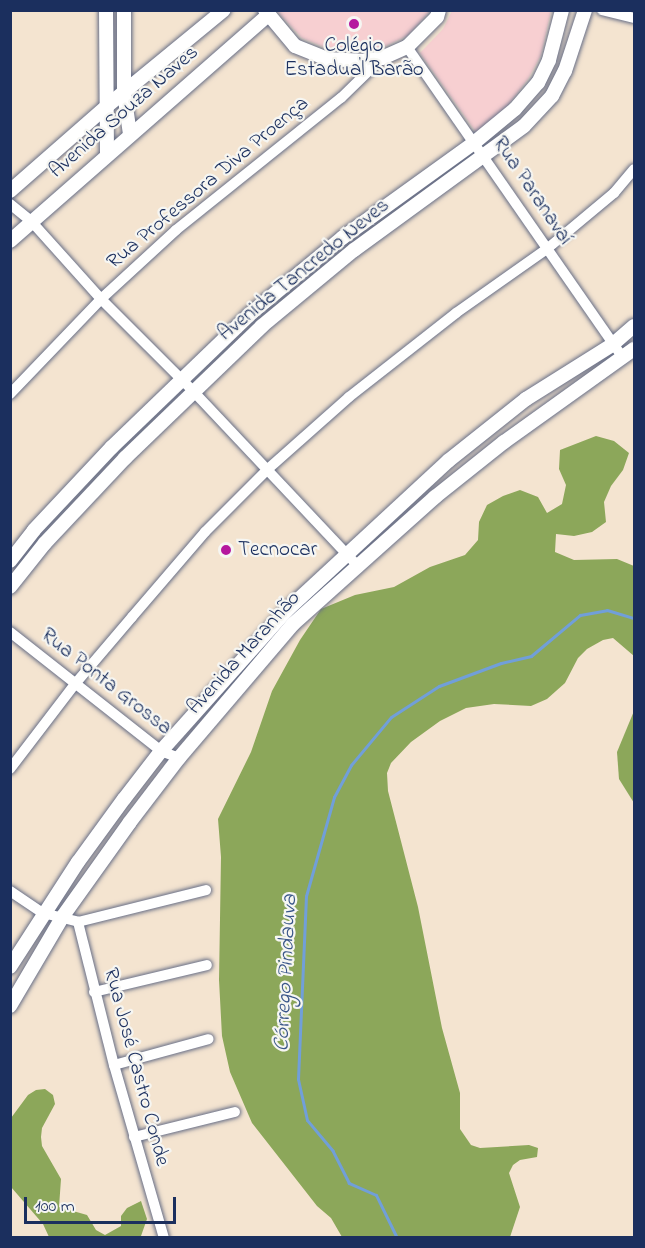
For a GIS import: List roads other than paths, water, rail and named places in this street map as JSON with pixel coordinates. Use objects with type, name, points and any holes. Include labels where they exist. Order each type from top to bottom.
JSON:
[{"type":"street","points":[[106,10],[107,154]]},
{"type":"street","points":[[124,10],[124,93],[130,134]]},
{"type":"street","name":"Avenida Souza Naves","points":[[10,191],[107,106],[224,10]]},
{"type":"street","points":[[266,13],[295,46],[327,59],[361,61],[382,57],[407,47],[437,17],[439,10]]},
{"type":"street","name":"Avenida Tancredo Neves","points":[[10,561],[50,514],[181,378],[249,315],[342,238],[475,142],[515,109],[538,83],[549,60],[562,10]]},
{"type":"street","name":"Avenida Tancredo Neves","points":[[10,587],[45,543],[125,458],[262,326],[354,250],[484,158],[524,126],[552,96],[565,71],[585,10]]},
{"type":"street","points":[[602,10],[634,18]]},
{"type":"street","name":"Avenida Souza Naves","points":[[10,241],[266,13]]},
{"type":"street","name":"Rua Paranavaí","points":[[407,47],[623,358]]},
{"type":"street","name":"Rua Professora Diva Proença","points":[[10,393],[101,299],[176,230],[341,98],[382,57]]},
{"type":"street","points":[[10,769],[75,684],[206,532],[268,469],[349,396],[456,313],[548,248],[614,193],[634,169]]},
{"type":"street","points":[[10,204],[31,221],[101,299],[181,378],[358,566]]},
{"type":"street","name":"Avenida Maranhão","points":[[10,967],[78,862],[161,751],[286,611],[448,461],[526,399],[612,345],[634,326]]},
{"type":"street","name":"Avenida Maranhão","points":[[10,1006],[63,916],[179,758],[293,624],[435,497],[495,449],[634,349]]},
{"type":"street","name":"Rua Ponta Grossa","points":[[10,632],[161,751],[179,758]]},
{"type":"street","points":[[10,891],[43,913],[63,916],[78,922],[206,890]]},
{"type":"street","name":"Rua José Castro Conde","points":[[78,922],[94,992],[164,1238]]},
{"type":"street","points":[[94,992],[207,965]]},
{"type":"street","points":[[114,1065],[209,1039]]},
{"type":"street","points":[[134,1137],[235,1112]]},
{"type":"waterway","name":"Córrego Pindauva","points":[[397,1238],[376,1195],[349,1183],[333,1151],[307,1120],[298,1079],[306,896],[334,797],[351,765],[391,717],[439,686],[501,663],[531,656],[580,615],[607,610],[634,618]]},
{"type":"place","name":"Colégio Estadual Barão","points":[[354,24]]},
{"type":"place","name":"Tecnocar","points":[[226,550]]}]
